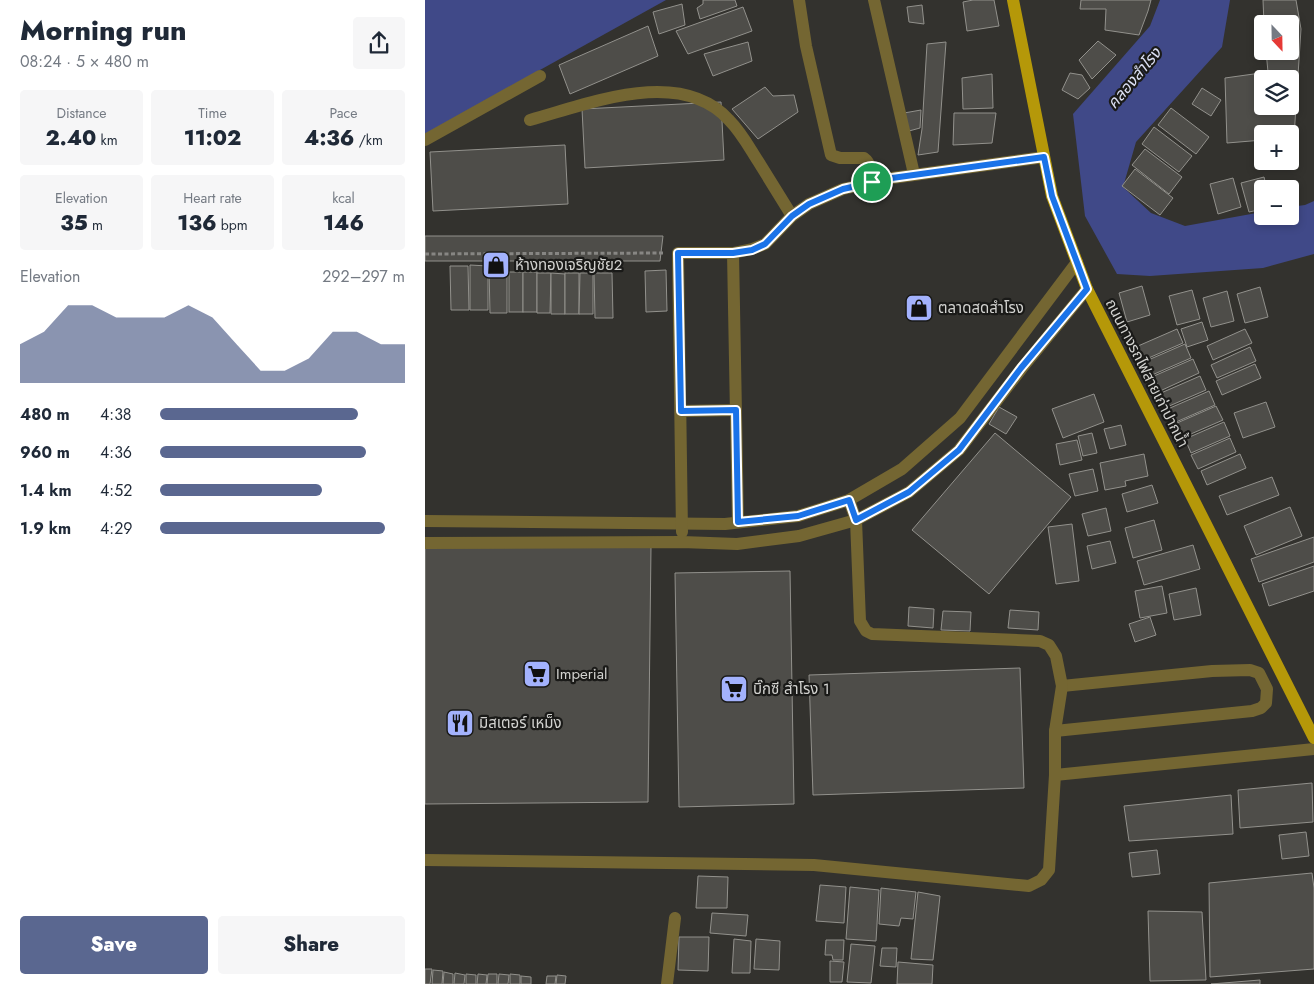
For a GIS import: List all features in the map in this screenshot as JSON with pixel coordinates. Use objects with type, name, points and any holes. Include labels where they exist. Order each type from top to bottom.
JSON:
[{"type":"main road","name":"ถนนทางรถไฟสายเก่าปากน้ำ","points":[[1013,0],[1052,196],[1087,289],[1314,738]]},
{"type":"street","points":[[799,0],[806,46],[831,154],[840,158],[864,158],[867,160],[870,166],[872,182]]},
{"type":"street","points":[[874,0],[914,174]]},
{"type":"street","points":[[425,140],[540,76]]},
{"type":"street","points":[[530,120],[613,97],[651,92],[675,92],[693,96],[709,103],[729,120],[742,136],[792,216]]},
{"type":"street","points":[[682,542],[678,253],[733,253],[752,250],[765,244],[792,216],[809,204],[843,189],[914,174],[1044,157]]},
{"type":"street","points":[[733,253],[738,522]]},
{"type":"street","points":[[425,521],[682,524],[738,522],[798,516],[849,500],[902,469],[961,418],[1077,262]]},
{"type":"street","points":[[425,543],[682,542],[737,544],[790,538],[856,520],[909,492],[959,450],[1021,368],[1087,289]]},
{"type":"street","points":[[968,408],[982,420]]},
{"type":"street","points":[[681,411],[736,410]]},
{"type":"street","points":[[425,860],[814,865],[1029,886],[1041,880],[1049,870],[1055,775],[1055,731],[1062,686],[1056,656],[1049,645],[1040,641],[872,634],[865,631],[860,621],[856,520],[849,500]]},
{"type":"street","points":[[1055,731],[1252,711],[1261,708],[1266,703],[1267,689],[1259,673],[1250,670],[1212,671],[1062,686]]},
{"type":"street","points":[[1055,775],[1314,749]]},
{"type":"street","points":[[667,984],[675,918]]},
{"type":"path","points":[[425,254],[678,253]]},
{"type":"water","points":[[425,0],[666,0],[425,134]]},
{"type":"water","name":"คลองสำโรง","points":[[1160,0],[1230,0],[1222,47],[1136,142],[1123,187],[1151,213],[1185,226],[1254,213],[1254,225],[1299,225],[1299,206],[1314,201],[1314,254],[1263,268],[1150,276],[1117,274],[1085,216],[1073,114],[1150,26]]},
{"type":"building","points":[[703,0],[735,0],[737,6],[700,19],[697,8],[703,4]]},
{"type":"building","points":[[994,0],[999,26],[967,31],[963,2]]},
{"type":"building","points":[[1081,0],[1151,0],[1139,35],[1105,30],[1106,9],[1080,9]]},
{"type":"building","points":[[1263,0],[1296,0],[1299,15],[1264,15]]},
{"type":"building","points":[[682,4],[685,25],[659,34],[653,12]]},
{"type":"building","points":[[922,5],[924,24],[909,22],[907,7]]},
{"type":"building","points":[[743,7],[752,31],[688,54],[676,31]]},
{"type":"building","points":[[1299,17],[1301,29],[1299,60]]},
{"type":"building","points":[[648,26],[658,56],[570,94],[559,65]]},
{"type":"building","points":[[1098,41],[1116,55],[1092,79],[1079,60]]},
{"type":"building","points":[[748,42],[752,61],[713,76],[704,54]]},
{"type":"building","points":[[946,42],[938,152],[918,155],[922,129],[927,44]]},
{"type":"building","points":[[1267,60],[1299,60],[1298,70],[1268,70]]},
{"type":"building","points":[[1070,73],[1082,75],[1090,88],[1078,99],[1062,90]]},
{"type":"building","points":[[992,74],[993,108],[963,109],[962,78]]},
{"type":"building","points":[[1254,74],[1254,115],[1295,115],[1295,125],[1254,125],[1254,141],[1227,143],[1225,78]]},
{"type":"building","points":[[765,87],[773,96],[794,95],[798,112],[758,139],[732,109]]},
{"type":"building","points":[[1202,88],[1221,100],[1211,116],[1192,104]]},
{"type":"building","points":[[721,102],[724,160],[585,168],[582,109]]},
{"type":"building","points":[[1171,108],[1209,137],[1196,154],[1158,125]]},
{"type":"building","points":[[921,110],[920,128],[909,131],[904,113]]},
{"type":"building","points":[[954,113],[996,113],[992,143],[953,145]]},
{"type":"building","points":[[1154,127],[1192,156],[1179,172],[1142,144]]},
{"type":"building","points":[[565,145],[568,204],[433,211],[430,152]]},
{"type":"building","points":[[1145,149],[1182,177],[1169,194],[1132,165]]},
{"type":"building","points":[[1135,169],[1173,198],[1160,215],[1122,186]]},
{"type":"building","points":[[1264,177],[1265,180],[1254,180],[1254,211],[1249,212],[1241,183]]},
{"type":"building","points":[[1233,178],[1241,207],[1218,214],[1210,184]]},
{"type":"building","points":[[425,236],[663,236],[660,261],[425,261]]},
{"type":"building","points":[[470,265],[488,266],[488,310],[470,310]]},
{"type":"building","points":[[450,266],[468,266],[469,310],[451,310]]},
{"type":"building","points":[[489,269],[507,269],[507,313],[490,313]]},
{"type":"building","points":[[666,270],[667,311],[646,312],[645,271]]},
{"type":"building","points":[[509,272],[523,272],[523,312],[509,312]]},
{"type":"building","points":[[523,272],[537,272],[537,312],[523,312]]},
{"type":"building","points":[[537,273],[551,273],[550,313],[537,313]]},
{"type":"building","points":[[551,273],[565,274],[565,314],[551,314]]},
{"type":"building","points":[[565,273],[579,273],[579,314],[565,314]]},
{"type":"building","points":[[580,273],[593,273],[593,314],[579,314]]},
{"type":"building","points":[[594,273],[612,273],[613,318],[595,318]]},
{"type":"building","points":[[1142,286],[1150,315],[1127,322],[1119,293]]},
{"type":"building","points":[[1260,287],[1268,317],[1245,323],[1237,294]]},
{"type":"building","points":[[1192,290],[1200,319],[1177,325],[1169,296]]},
{"type":"building","points":[[1227,291],[1234,321],[1211,327],[1203,298]]},
{"type":"building","points":[[1202,322],[1208,340],[1187,347],[1181,329]]},
{"type":"building","points":[[1177,329],[1183,343],[1144,360],[1138,346]]},
{"type":"building","points":[[1245,329],[1252,343],[1213,360],[1207,346]]},
{"type":"building","points":[[1185,344],[1191,358],[1152,375],[1146,361]]},
{"type":"building","points":[[1250,347],[1256,361],[1217,378],[1211,365]]},
{"type":"building","points":[[1193,359],[1199,373],[1160,391],[1154,376]]},
{"type":"building","points":[[1255,364],[1261,378],[1222,395],[1216,381]]},
{"type":"building","points":[[1200,376],[1206,390],[1167,407],[1161,393]]},
{"type":"building","points":[[1209,391],[1215,405],[1176,422],[1170,408]]},
{"type":"building","points":[[1094,394],[1104,422],[1063,438],[1052,409]]},
{"type":"building","points":[[1266,402],[1275,427],[1243,438],[1234,413]]},
{"type":"building","points":[[1216,406],[1223,420],[1184,437],[1177,423]]},
{"type":"building","points":[[999,407],[1017,417],[1006,434],[989,424]]},
{"type":"building","points":[[1224,422],[1230,436],[1191,453],[1185,439]]},
{"type":"building","points":[[1121,425],[1126,445],[1110,449],[1104,429]]},
{"type":"building","points":[[995,433],[1071,497],[989,594],[912,530]]},
{"type":"building","points":[[1092,433],[1097,453],[1083,456],[1078,436]]},
{"type":"building","points":[[1230,438],[1236,452],[1198,469],[1191,455]]},
{"type":"building","points":[[1077,440],[1082,460],[1060,465],[1056,444]]},
{"type":"building","points":[[1144,454],[1148,476],[1125,481],[1126,486],[1105,490],[1100,463]]},
{"type":"building","points":[[1240,454],[1246,468],[1207,485],[1201,471]]},
{"type":"building","points":[[1093,469],[1098,491],[1075,496],[1069,474]]},
{"type":"building","points":[[1272,477],[1279,495],[1227,515],[1219,496]]},
{"type":"building","points":[[1152,485],[1158,503],[1127,512],[1122,494]]},
{"type":"building","points":[[1290,507],[1302,536],[1256,555],[1244,526]]},
{"type":"building","points":[[1106,508],[1111,531],[1088,536],[1082,514]]},
{"type":"building","points":[[1154,520],[1162,550],[1133,558],[1125,528]]},
{"type":"building","points":[[1072,524],[1079,581],[1056,584],[1048,527]]},
{"type":"building","points":[[1314,537],[1314,562],[1259,582],[1251,559]]},
{"type":"building","points":[[1110,541],[1116,563],[1092,569],[1087,546]]},
{"type":"building","name":"Imperial","points":[[425,545],[651,546],[648,802],[425,804]]},
{"type":"building","points":[[1193,545],[1200,569],[1144,585],[1137,561]]},
{"type":"building","points":[[1314,566],[1314,591],[1269,606],[1262,584]]},
{"type":"building","name":"บิ๊กซี สำโรง 1","points":[[790,571],[794,804],[679,807],[675,573]]},
{"type":"building","points":[[1162,586],[1167,613],[1140,618],[1135,591]]},
{"type":"building","points":[[1196,588],[1201,615],[1174,620],[1169,594]]},
{"type":"building","points":[[909,607],[934,609],[933,628],[908,626]]},
{"type":"building","points":[[1010,610],[1039,612],[1038,630],[1008,628]]},
{"type":"building","points":[[943,611],[971,612],[970,631],[941,630]]},
{"type":"building","points":[[1150,617],[1156,635],[1135,642],[1129,624]]},
{"type":"building","points":[[1020,668],[1024,788],[813,795],[809,675]]},
{"type":"building","points":[[1312,783],[1313,822],[1240,828],[1238,790]]},
{"type":"building","points":[[1231,795],[1233,834],[1129,841],[1124,806]]},
{"type":"building","points":[[1306,832],[1309,856],[1282,859],[1279,835]]},
{"type":"building","points":[[1157,850],[1160,874],[1132,877],[1129,853]]},
{"type":"building","points":[[1312,873],[1314,888],[1314,969],[1210,977],[1209,883]]},
{"type":"building","points":[[698,876],[728,877],[727,908],[696,908]]},
{"type":"building","points":[[820,885],[846,887],[844,923],[816,921]]},
{"type":"building","points":[[850,887],[879,890],[876,941],[846,939]]},
{"type":"building","points":[[881,888],[916,892],[913,919],[901,918],[899,926],[879,924]]},
{"type":"building","points":[[918,892],[940,896],[933,960],[911,959]]},
{"type":"building","points":[[1148,911],[1202,912],[1206,980],[1150,981]]},
{"type":"building","points":[[712,913],[748,915],[746,936],[710,933]]},
{"type":"building","points":[[679,937],[709,937],[708,971],[678,970]]},
{"type":"building","points":[[734,939],[751,941],[750,973],[732,973]]},
{"type":"building","points":[[756,939],[780,941],[779,970],[754,969]]},
{"type":"building","points":[[826,940],[844,940],[843,960],[833,960],[832,955],[825,955]]},
{"type":"building","points":[[851,944],[875,946],[871,983],[847,982]]},
{"type":"building","points":[[882,948],[897,948],[896,967],[880,966]]},
{"type":"building","points":[[830,961],[844,962],[842,982],[830,982]]},
{"type":"building","points":[[898,962],[933,965],[932,984],[897,984]]},
{"type":"building","points":[[425,969],[432,969],[430,984],[425,984]]},
{"type":"building","points":[[433,970],[443,971],[442,984],[432,984]]},
{"type":"building","points":[[444,972],[453,974],[453,984],[443,984]]},
{"type":"building","points":[[455,973],[465,975],[464,984],[454,984]]},
{"type":"building","points":[[466,974],[476,975],[476,984],[466,984]]},
{"type":"building","points":[[478,974],[487,975],[486,984],[477,984]]},
{"type":"building","points":[[488,974],[497,974],[497,984],[487,984]]},
{"type":"building","points":[[499,974],[509,975],[508,984],[498,984]]},
{"type":"building","points":[[510,974],[520,975],[520,984],[510,984]]},
{"type":"building","points":[[557,975],[566,976],[565,984],[556,984]]},
{"type":"building","points":[[521,976],[531,977],[531,984],[521,984]]},
{"type":"building","points":[[547,976],[556,976],[555,984],[546,984]]},
{"type":"building","points":[[1260,980],[1260,984],[1211,984]]},
{"type":"place","name":"ห้างทองเจริญชัย2","points":[[496,265]]},
{"type":"place","name":"ตลาดสดสำโรง","points":[[919,308]]},
{"type":"place","name":"Imperial","points":[[537,674]]},
{"type":"place","name":"บิ๊กซี สำโรง 1","points":[[734,689]]},
{"type":"place","name":"มิสเตอร์ เหม็ง","points":[[460,723]]},
{"type":"route","points":[[1044,157],[1052,196],[1087,289],[1021,368],[959,450],[909,492],[856,520],[849,500],[798,516],[738,522],[736,410],[681,411],[678,253],[733,253],[752,250],[765,244],[792,216],[809,204],[843,189],[872,182],[949,169],[1044,157]]}]
